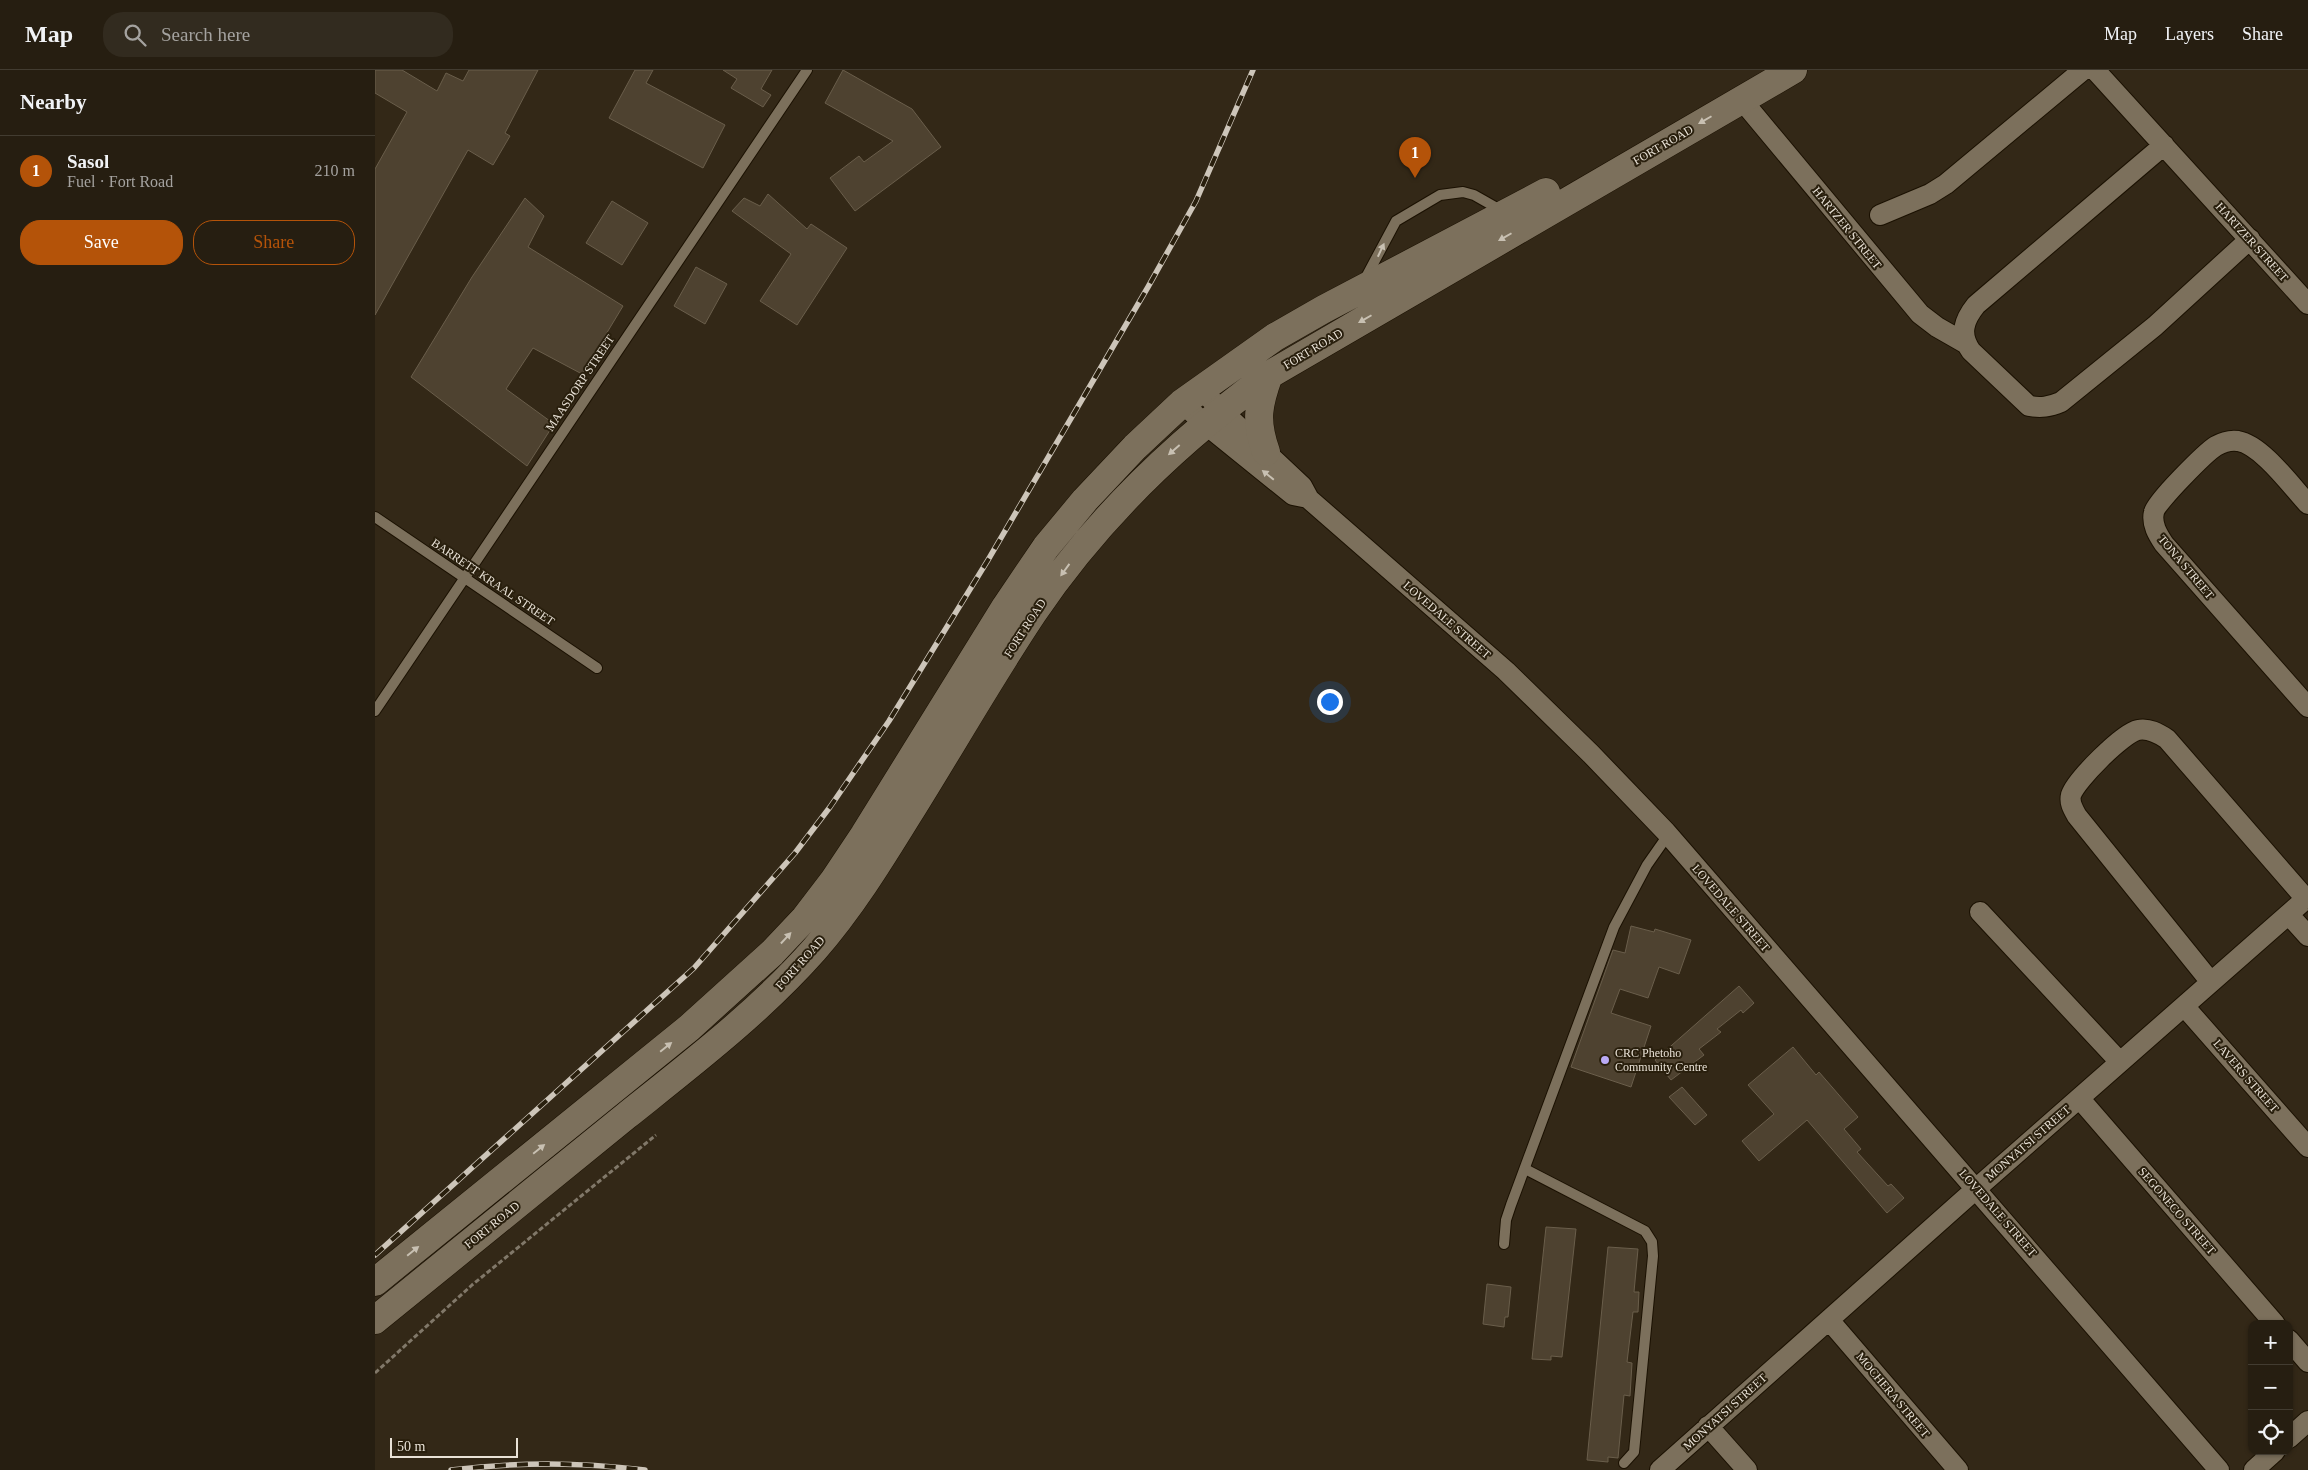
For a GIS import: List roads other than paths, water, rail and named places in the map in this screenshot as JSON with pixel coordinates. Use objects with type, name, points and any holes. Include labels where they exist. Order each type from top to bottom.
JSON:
[{"type":"main road","name":"FORT ROAD","points":[[375,1282],[625,1081],[728,994],[772,953],[805,918],[834,880],[1006,606],[1046,547],[1085,500],[1135,447],[1191,395],[1275,337],[1356,292],[1507,214],[1757,70]]},
{"type":"main road","name":"FORT ROAD","points":[[375,1320],[746,1018],[814,950],[845,911],[885,853],[1033,613],[1072,560],[1117,507],[1161,462],[1213,417],[1269,375],[1793,70]]},
{"type":"main road","points":[[1266,452],[1260,434],[1258,418],[1260,399],[1269,375]]},
{"type":"main road","points":[[728,994],[746,1018]]},
{"type":"street","points":[[1880,215],[1929,194],[1946,184],[1971,166],[2083,70]]},
{"type":"street","name":"HARTZER STREET","points":[[2095,70],[2308,304]]},
{"type":"street","name":"HARTZER STREET","points":[[1741,99],[1920,314],[1937,327],[1965,343],[2029,406],[2040,408],[2061,402],[2155,326],[2250,239]]},
{"type":"street","points":[[1965,343],[1964,325],[1976,305],[2164,145]]},
{"type":"street","name":"LOVEDALE STREET","points":[[1191,395],[1213,417],[1266,452],[1302,486],[1309,499],[1506,671],[1591,754],[1668,835],[1977,1188],[2219,1470]]},
{"type":"street","points":[[1213,417],[1293,495],[1309,499]]},
{"type":"street","name":"TONA STREET","points":[[2308,504],[2260,452],[2239,441],[2228,441],[2215,446],[2162,498],[2154,512],[2154,523],[2164,544],[2308,707]]},
{"type":"street","points":[[2211,982],[2077,816],[2071,805],[2071,795],[2078,783],[2127,734],[2139,730],[2151,730],[2167,739],[2307,898]]},
{"type":"street","name":"MONYATSI STREET","points":[[1660,1470],[2307,898]]},
{"type":"street","points":[[1980,912],[2120,1062]]},
{"type":"street","points":[[2289,915],[2308,936]]},
{"type":"street","name":"LAVERS STREET","points":[[2184,1006],[2308,1147]]},
{"type":"street","name":"SEGONECO STREET","points":[[2080,1099],[2272,1320]]},
{"type":"street","name":"MOCHERA STREET","points":[[1829,1320],[1958,1470]]},
{"type":"street","points":[[2293,1345],[2308,1362]]},
{"type":"street","points":[[2293,1434],[2308,1421]]},
{"type":"street","points":[[1708,1426],[1747,1470]]},
{"type":"street","points":[[2254,1470],[2271,1455]]},
{"type":"lane","name":"MAASDORP STREET","points":[[375,711],[464,576],[807,70]]},
{"type":"lane","points":[[1356,292],[1375,262],[1396,221],[1440,195],[1463,192],[1473,195],[1507,214]]},
{"type":"lane","name":"BARRETT KRAAL STREET","points":[[375,517],[597,668]]},
{"type":"lane","points":[[1504,1244],[1507,1220],[1614,927],[1647,865],[1668,835]]},
{"type":"lane","points":[[1525,1170],[1645,1231],[1652,1242],[1653,1256],[1634,1452],[1624,1463]]},
{"type":"railway","points":[[375,1255],[694,968],[795,853],[830,807],[889,721],[988,560],[1148,287],[1196,201],[1253,70]]},
{"type":"railway","points":[[451,1470],[501,1465],[548,1464],[645,1470]]},
{"type":"place","name":"Sasol","points":[[1415,178]]},
{"type":"place","name":"CRC Phetoho Community Centre","points":[[1605,1060]]}]
